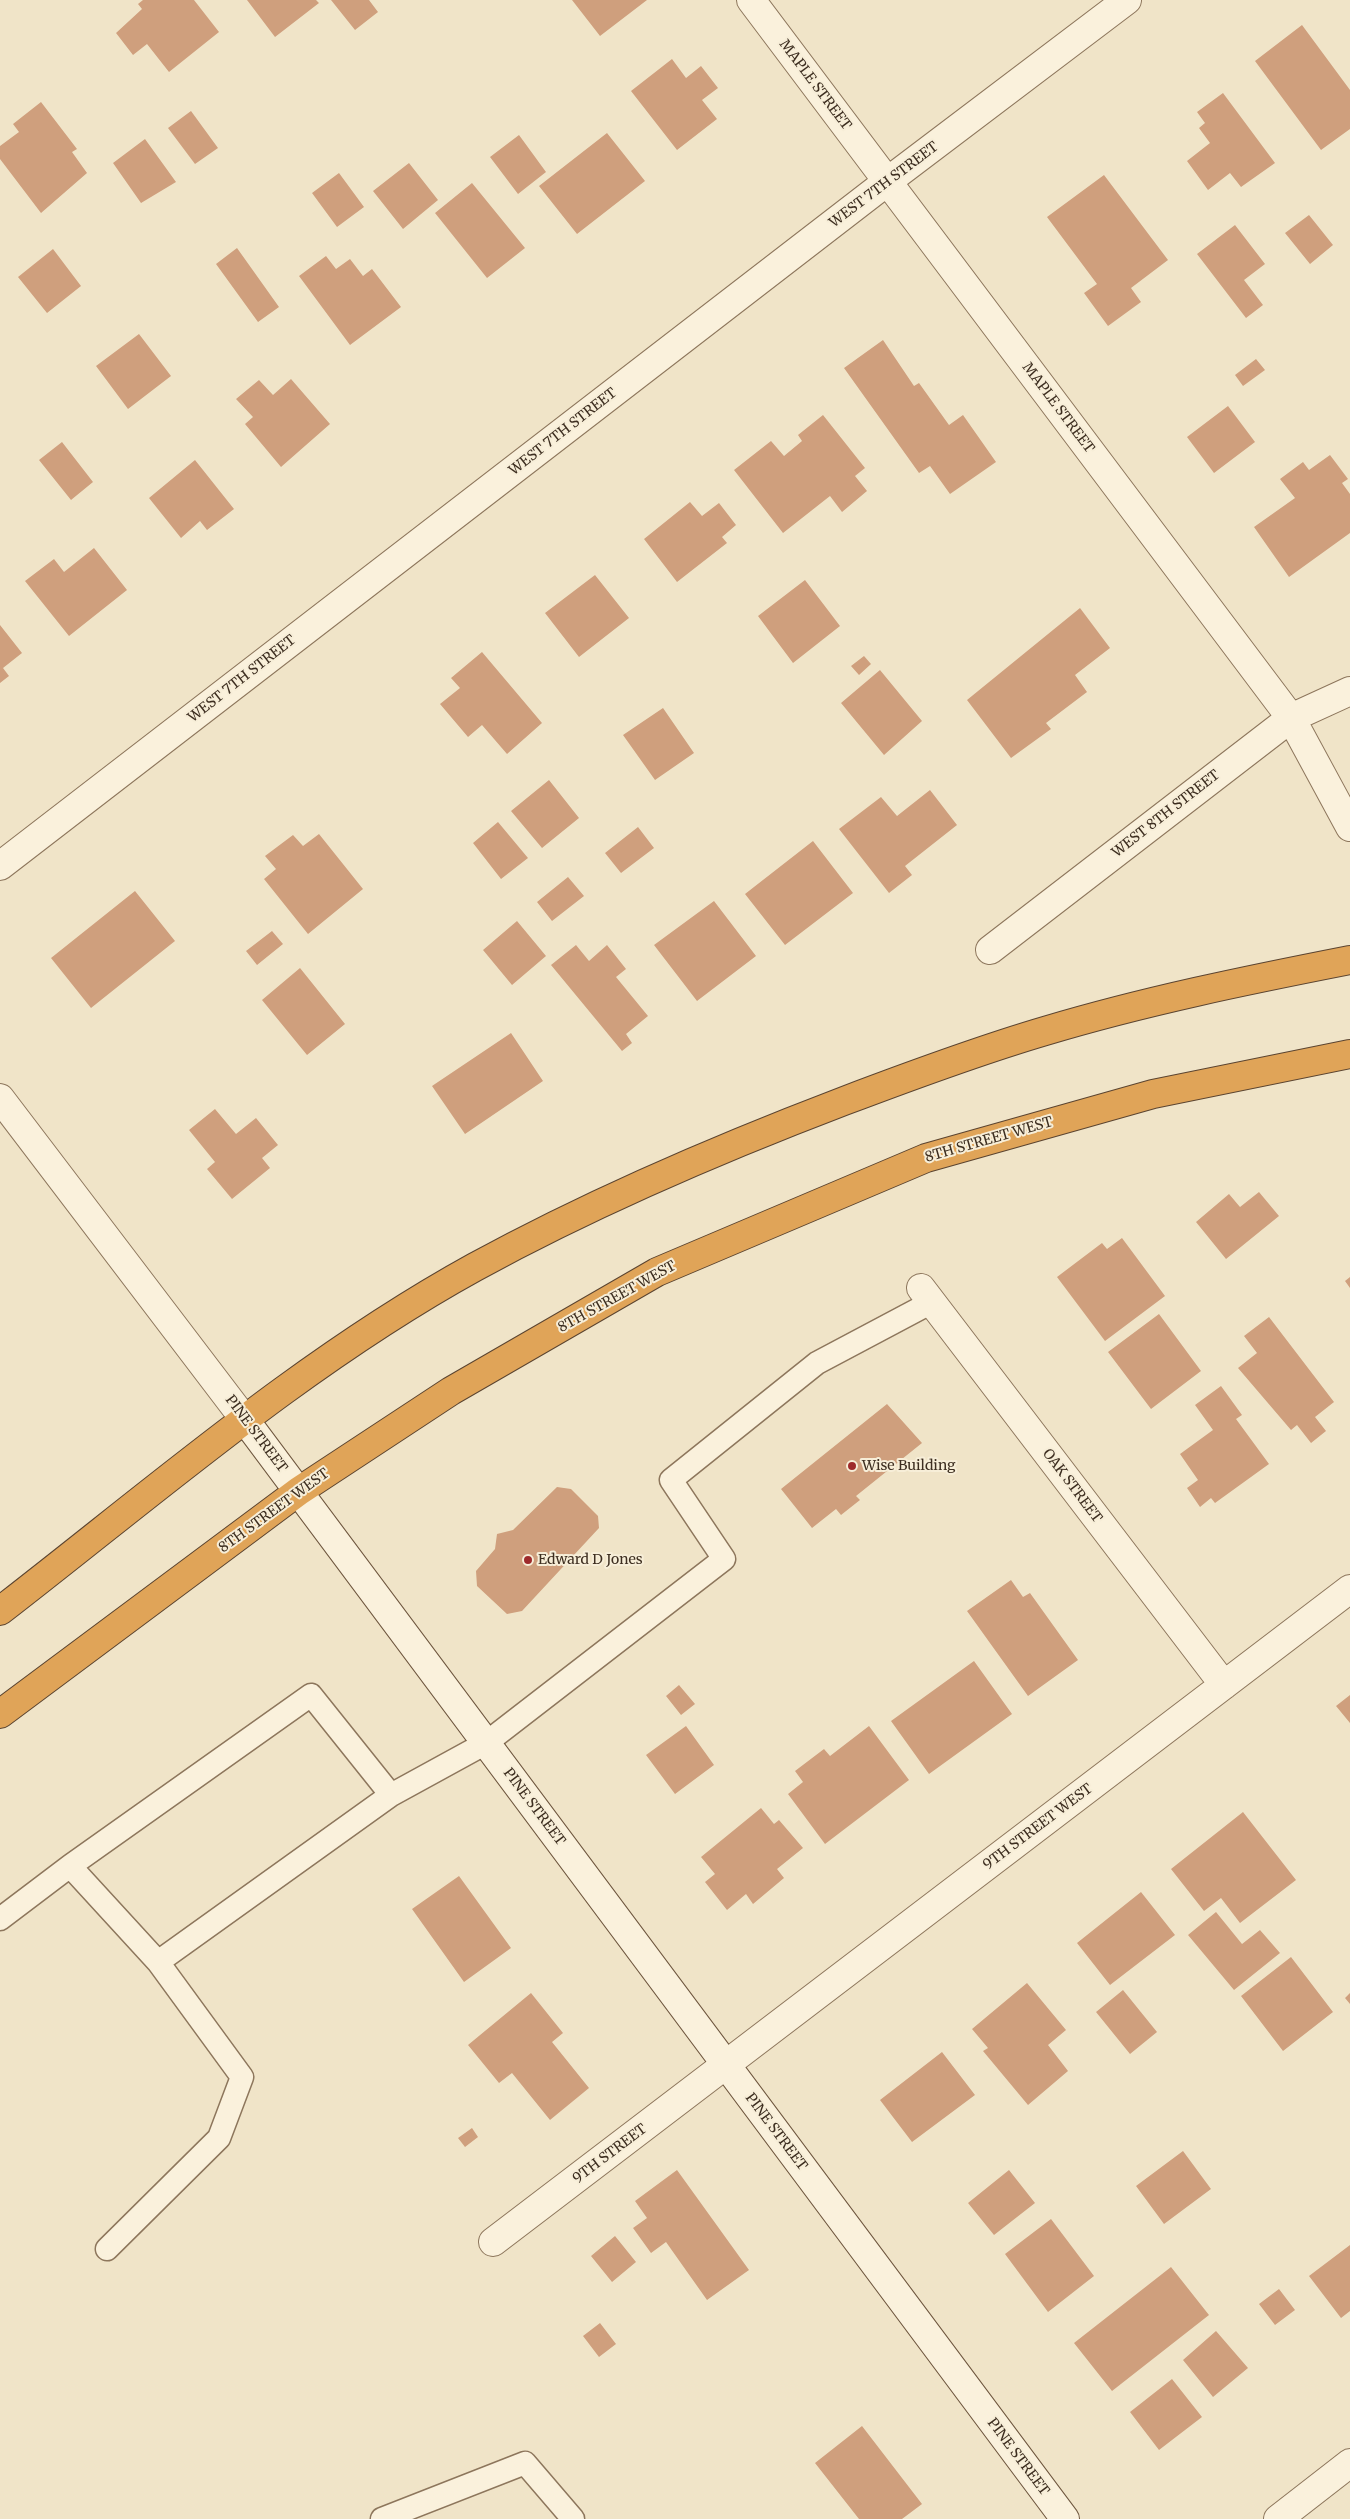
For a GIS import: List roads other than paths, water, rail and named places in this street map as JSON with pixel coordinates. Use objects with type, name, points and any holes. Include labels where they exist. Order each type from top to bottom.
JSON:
[{"type":"highway","points":[[0,1611],[245,1420],[353,1342],[474,1267],[634,1187],[758,1133],[895,1082],[1045,1030],[1215,987],[1350,960]]},
{"type":"highway","name":"8TH STREET WEST","points":[[0,1714],[299,1491],[451,1391],[657,1272],[926,1158],[1153,1094],[1350,1054]]},
{"type":"street","name":"MAPLE STREET","points":[[751,0],[1291,718],[1350,827]]},
{"type":"street","name":"WEST 7TH STREET","points":[[0,866],[888,181],[1127,0]]},
{"type":"street","name":"WEST 8TH STREET","points":[[990,950],[1291,718],[1350,691]]},
{"type":"street","name":"PINE STREET","points":[[0,1098],[299,1491],[1065,2519]]},
{"type":"street","name":"OAK STREET","points":[[926,1295],[1224,1685]]},
{"type":"street","name":"9TH STREET WEST","points":[[727,2065],[1350,1589]]},
{"type":"street","name":"9TH STREET","points":[[493,2242],[727,2065]]},
{"type":"street","points":[[1278,2519],[1350,2464]]},
{"type":"lane","points":[[158,1962],[390,1796],[486,1742],[724,1559],[671,1480],[817,1363],[926,1295]]},
{"type":"lane","points":[[0,1919],[70,1866],[312,1695],[390,1796]]},
{"type":"lane","points":[[70,1866],[158,1962],[242,2077],[219,2138],[106,2249]]},
{"type":"lane","points":[[382,2519],[525,2463],[573,2519]]},
{"type":"place","name":"Wise Building","points":[[852,1466]]},
{"type":"place","name":"Edward D Jones","points":[[528,1560]]}]
